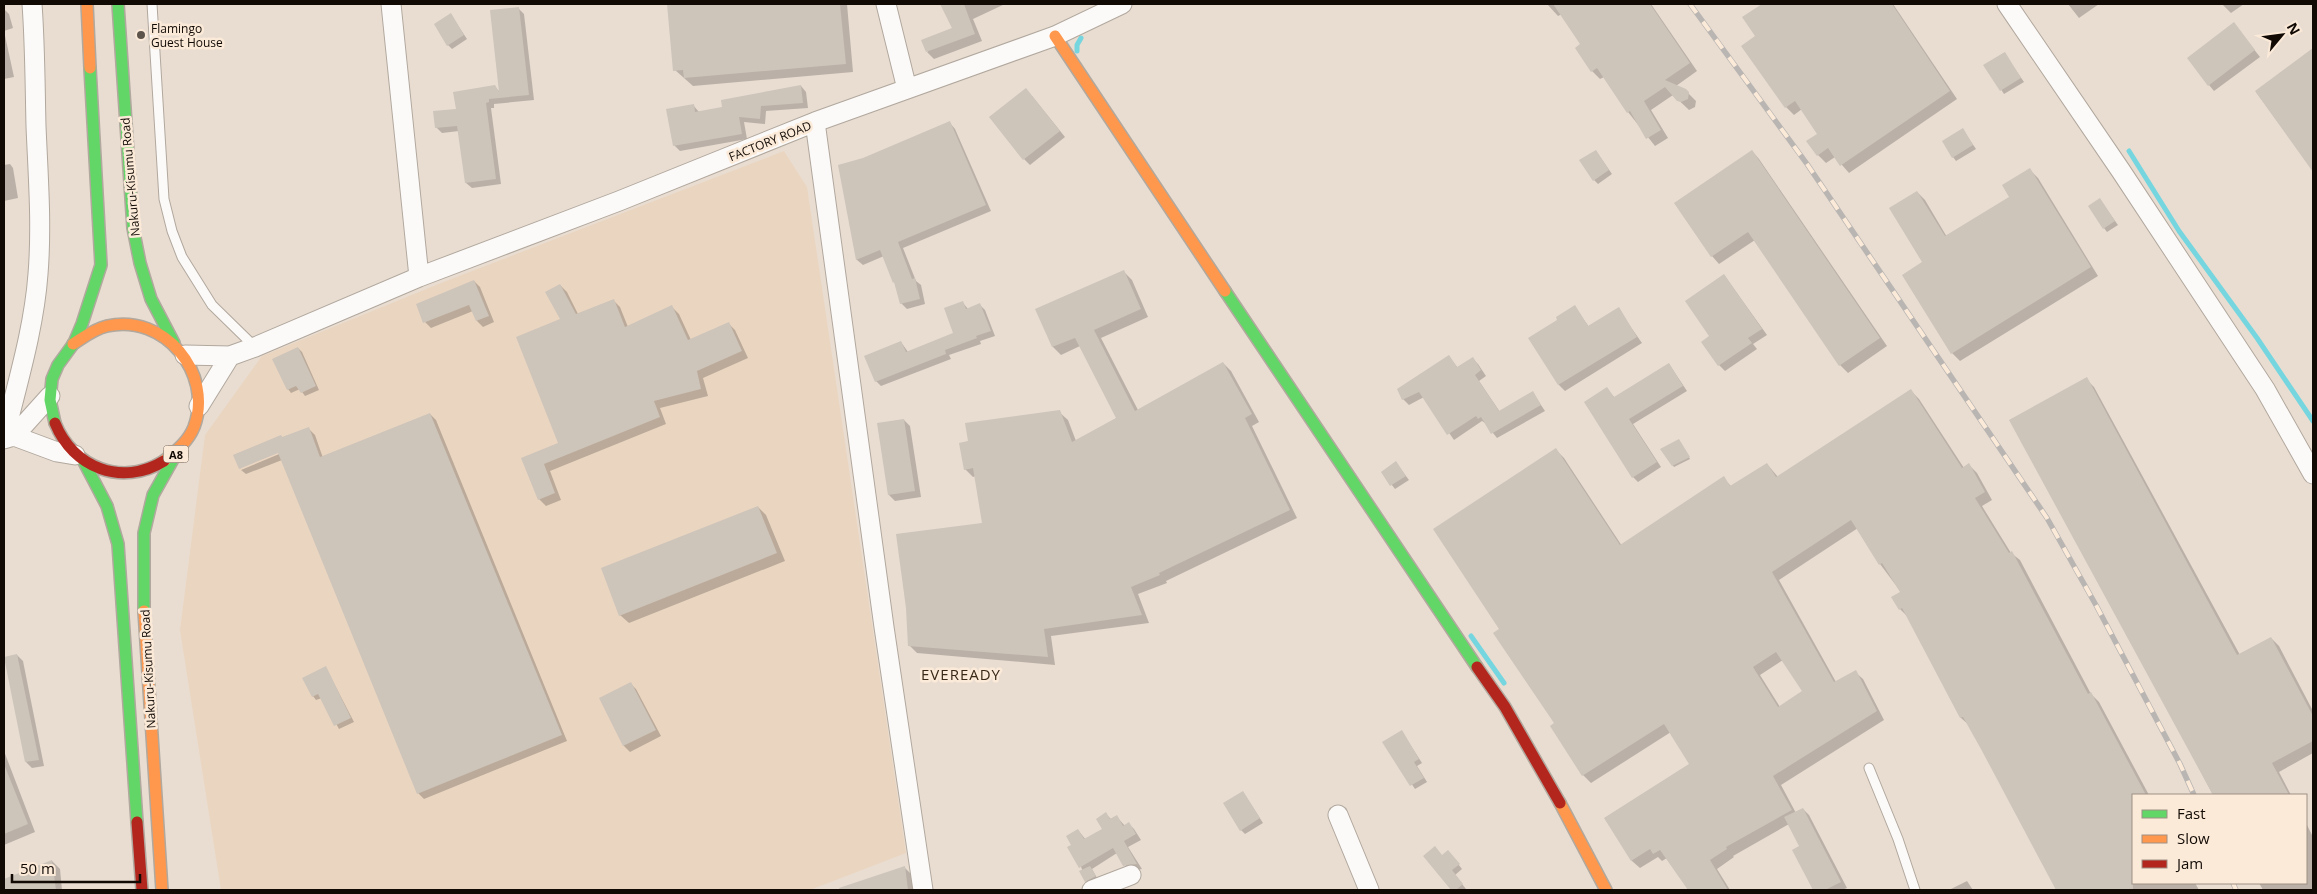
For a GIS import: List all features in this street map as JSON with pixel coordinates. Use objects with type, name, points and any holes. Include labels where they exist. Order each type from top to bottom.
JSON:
[{"type":"main road","points":[[80,458],[61,438],[52,418],[50,396],[56,368],[73,344],[95,290],[101,265],[87,4]]},
{"type":"main road","name":"Nakuru-Kisumu Road","points":[[118,4],[133,228],[140,263],[152,299],[180,349]]},
{"type":"main road","points":[[1055,36],[1350,477],[1434,608],[1505,707],[1606,890]]},
{"type":"main road","points":[[73,344],[97,329],[124,324],[151,328],[180,349]]},
{"type":"main road","name":"A8","points":[[80,458],[115,473],[147,470],[176,454],[192,432],[199,406],[197,379],[180,349]]},
{"type":"main road","name":"Nakuru-Kisumu Road","points":[[162,890],[146,659],[143,584],[144,533],[153,495],[176,454]]},
{"type":"main road","name":"Nakuru-Kisumu Road","points":[[80,458],[107,506],[118,544],[142,890]]},
{"type":"street","points":[[7,437],[38,275],[40,193],[32,4]]},
{"type":"street","points":[[391,4],[419,277]]},
{"type":"street","points":[[886,4],[907,89]]},
{"type":"street","name":"FACTORY ROAD","points":[[230,356],[419,277],[619,201],[815,122],[1055,36],[1122,4]]},
{"type":"street","points":[[2007,4],[2265,389],[2313,474]]},
{"type":"street","points":[[815,122],[884,627],[923,890]]},
{"type":"street","points":[[180,349],[230,356],[199,406]]},
{"type":"street","points":[[7,437],[50,396]]},
{"type":"street","points":[[7,437],[80,458]]},
{"type":"street","points":[[1338,815],[1369,890]]},
{"type":"street","points":[[1092,890],[1131,875]]},
{"type":"lane","points":[[152,4],[164,199],[172,231],[182,257],[207,297],[255,346]]},
{"type":"lane","points":[[1869,768],[1898,839],[1915,890]]},
{"type":"shaded area","points":[[784,151],[807,187],[906,853],[810,890],[221,890],[180,630],[205,435],[262,356],[441,283]]},
{"type":"building","points":[[667,4],[840,4],[846,64],[684,78],[683,70],[673,71]]},
{"type":"building","points":[[940,4],[964,4],[975,34],[926,52],[921,40],[952,28]]},
{"type":"building","points":[[1553,4],[1650,4],[1690,63],[1665,80],[1686,89],[1689,92],[1688,99],[1681,102],[1677,101],[1665,87],[1644,101],[1661,130],[1646,139],[1630,111],[1627,113],[1597,68],[1591,72],[1575,48],[1580,44]]},
{"type":"building","points":[[1762,4],[1892,4],[1950,91],[1840,166],[1828,148],[1817,156],[1806,141],[1817,134],[1795,101],[1785,108],[1741,46],[1755,36],[1742,17]]},
{"type":"building","points":[[519,7],[529,95],[489,99],[489,102],[486,103],[496,179],[465,183],[457,126],[435,128],[433,111],[456,109],[453,92],[495,85],[499,92],[490,10]]},
{"type":"building","points":[[451,13],[464,35],[447,46],[434,24]]},
{"type":"building","points":[[2234,22],[2255,50],[2208,86],[2187,58]]},
{"type":"building","points":[[2313,48],[2313,172],[2255,91]]},
{"type":"building","points":[[2005,52],[2021,78],[2000,91],[1983,65]]},
{"type":"building","points":[[801,85],[803,103],[761,106],[760,119],[739,117],[742,134],[673,146],[666,109],[694,104],[695,112],[722,107],[721,100]]},
{"type":"building","points":[[1026,88],[1060,131],[1023,160],[989,117]]},
{"type":"building","points":[[950,121],[986,205],[898,242],[912,279],[915,278],[920,299],[900,304],[894,282],[880,250],[856,260],[838,165],[863,158]]},
{"type":"building","points":[[1963,128],[1973,145],[1952,158],[1942,141]]},
{"type":"building","points":[[1596,150],[1609,170],[1593,181],[1579,160]]},
{"type":"building","points":[[1752,150],[1880,338],[1839,366],[1748,232],[1711,257],[1674,203]]},
{"type":"building","points":[[2030,168],[2091,267],[1951,354],[1902,275],[1922,262],[1889,208],[1917,191],[1945,236],[2009,197],[2002,185]]},
{"type":"building","points":[[2100,198],[2115,221],[2103,229],[2088,206]]},
{"type":"building","points":[[1124,270],[1141,309],[1094,330],[1135,411],[1223,362],[1252,414],[1245,418],[1290,510],[1159,573],[1160,575],[1131,587],[1142,615],[1044,629],[1048,657],[908,646],[906,608],[896,534],[982,523],[973,468],[964,470],[959,443],[968,441],[965,423],[1060,410],[1072,442],[1116,418],[1075,338],[1052,347],[1035,309]]},
{"type":"building","points":[[1724,274],[1762,329],[1748,338],[1752,343],[1718,366],[1701,342],[1709,336],[1685,301]]},
{"type":"building","points":[[474,280],[489,316],[476,321],[469,305],[423,323],[416,304]]},
{"type":"building","points":[[560,284],[576,314],[614,299],[625,327],[672,305],[688,340],[729,322],[742,351],[697,371],[701,389],[654,401],[660,417],[544,464],[555,493],[538,500],[521,458],[558,443],[516,337],[560,319],[545,292]]},
{"type":"building","points":[[963,301],[966,309],[980,303],[991,331],[945,350],[946,354],[875,382],[864,356],[901,341],[906,352],[953,333],[944,308]]},
{"type":"building","points":[[1575,305],[1588,326],[1619,307],[1637,337],[1558,385],[1528,338],[1557,320],[1556,317]]},
{"type":"building","points":[[298,347],[316,386],[301,393],[296,386],[287,390],[272,359]]},
{"type":"building","points":[[1449,355],[1457,367],[1473,357],[1481,370],[1475,375],[1499,411],[1533,391],[1541,405],[1491,434],[1481,417],[1478,419],[1476,416],[1447,435],[1419,392],[1402,400],[1397,389]]},
{"type":"building","points":[[1669,363],[1683,386],[1629,419],[1657,462],[1632,478],[1584,402],[1607,387],[1614,397]]},
{"type":"building","points":[[2087,377],[2237,655],[2271,637],[2313,716],[2313,741],[2272,763],[2288,794],[2212,794],[2009,420]]},
{"type":"building","points":[[1911,389],[1962,468],[1969,463],[1985,492],[1975,498],[2009,553],[2012,551],[2088,694],[2091,692],[2145,794],[2132,794],[2133,890],[2056,890],[1981,749],[1963,717],[1960,718],[1902,608],[1899,610],[1891,597],[1900,592],[1882,563],[1879,565],[1851,520],[1772,572],[1834,682],[1856,670],[1877,711],[1773,776],[1792,810],[1726,847],[1727,849],[1710,860],[1728,890],[1688,890],[1660,850],[1653,854],[1650,849],[1631,861],[1604,818],[1689,764],[1664,724],[1582,776],[1550,726],[1554,723],[1493,633],[1499,629],[1433,529],[1556,448],[1620,545],[1724,476],[1730,486],[1767,463],[1776,477]],"holes":[[[1776,652],[1802,691],[1778,707],[1753,667]]]},
{"type":"building","points":[[430,413],[562,735],[417,794],[278,453],[239,469],[233,455],[281,435],[282,437],[309,427],[320,457]]},
{"type":"building","points":[[904,419],[915,491],[888,495],[877,423]]},
{"type":"building","points":[[1679,439],[1690,457],[1672,466],[1660,449]]},
{"type":"building","points":[[1396,461],[1406,476],[1390,486],[1381,472]]},
{"type":"building","points":[[758,506],[777,553],[619,616],[601,568]]},
{"type":"building","points":[[17,654],[39,760],[25,762],[4,657]]},
{"type":"building","points":[[326,666],[351,718],[334,726],[318,694],[312,697],[302,678]]},
{"type":"building","points":[[631,682],[656,730],[623,746],[599,698]]},
{"type":"building","points":[[1402,730],[1419,759],[1414,762],[1424,778],[1410,786],[1382,742]]},
{"type":"building","points":[[4,764],[28,824],[4,834]]},
{"type":"building","points":[[1243,791],[1260,818],[1240,831],[1223,803]]},
{"type":"building","points":[[1803,808],[1841,882],[1825,890],[1813,890],[1792,850],[1799,846],[1784,817]]},
{"type":"building","points":[[1106,812],[1110,819],[1117,815],[1123,826],[1129,822],[1136,834],[1124,841],[1137,864],[1123,866],[1113,848],[1079,868],[1067,847],[1071,845],[1066,836],[1078,829],[1084,839],[1102,829],[1096,819]]},
{"type":"building","points":[[1435,846],[1442,855],[1448,850],[1460,864],[1452,870],[1463,884],[1456,890],[1451,890],[1423,856]]},
{"type":"building","points":[[52,860],[56,890],[4,890],[4,879]]},
{"type":"building","points":[[905,866],[908,890],[840,890],[839,888]]},
{"type":"building","points":[[1090,866],[1096,876],[1085,882],[1079,871]]},
{"type":"waterway","points":[[1077,51],[1077,45],[1081,38]]},
{"type":"waterway","points":[[2129,151],[2179,231],[2257,338],[2313,421]]},
{"type":"waterway","points":[[1471,636],[1504,683]]},
{"type":"railway","points":[[1690,4],[1807,164],[2047,518],[2097,607],[2180,764],[2194,794]]},
{"type":"railway","points":[[2233,884],[2236,890]]},
{"type":"traffic: fast","points":[[118,4],[133,228],[140,263],[151,299],[174,343]]},
{"type":"traffic: fast","points":[[55,423],[50,400],[52,379],[58,365],[74,343],[101,265],[90,68]]},
{"type":"traffic: fast","points":[[1225,291],[1477,667]]},
{"type":"traffic: fast","points":[[144,611],[144,533],[153,495],[176,454]]},
{"type":"traffic: fast","points":[[84,462],[107,506],[118,544],[137,822]]},
{"type":"traffic: slow","points":[[87,4],[90,68]]},
{"type":"traffic: slow","points":[[1055,36],[1225,291]]},
{"type":"traffic: slow","points":[[73,344],[102,327],[128,324],[147,329],[165,338],[179,351],[190,368],[197,387],[198,407],[194,427],[188,437],[164,461]]},
{"type":"traffic: slow","points":[[144,611],[162,890]]},
{"type":"traffic: slow","points":[[1560,803],[1606,890]]},
{"type":"traffic: jam","points":[[55,423],[63,439],[74,452],[86,462],[100,469],[132,472],[148,469],[164,461]]},
{"type":"traffic: jam","points":[[1477,667],[1505,707],[1560,803]]},
{"type":"traffic: jam","points":[[137,822],[142,890]]},
{"type":"place","name":"Flamingo Guest House","points":[[141,35]]},
{"type":"district","name":"EVEREADY","points":[[961,674]]}]
